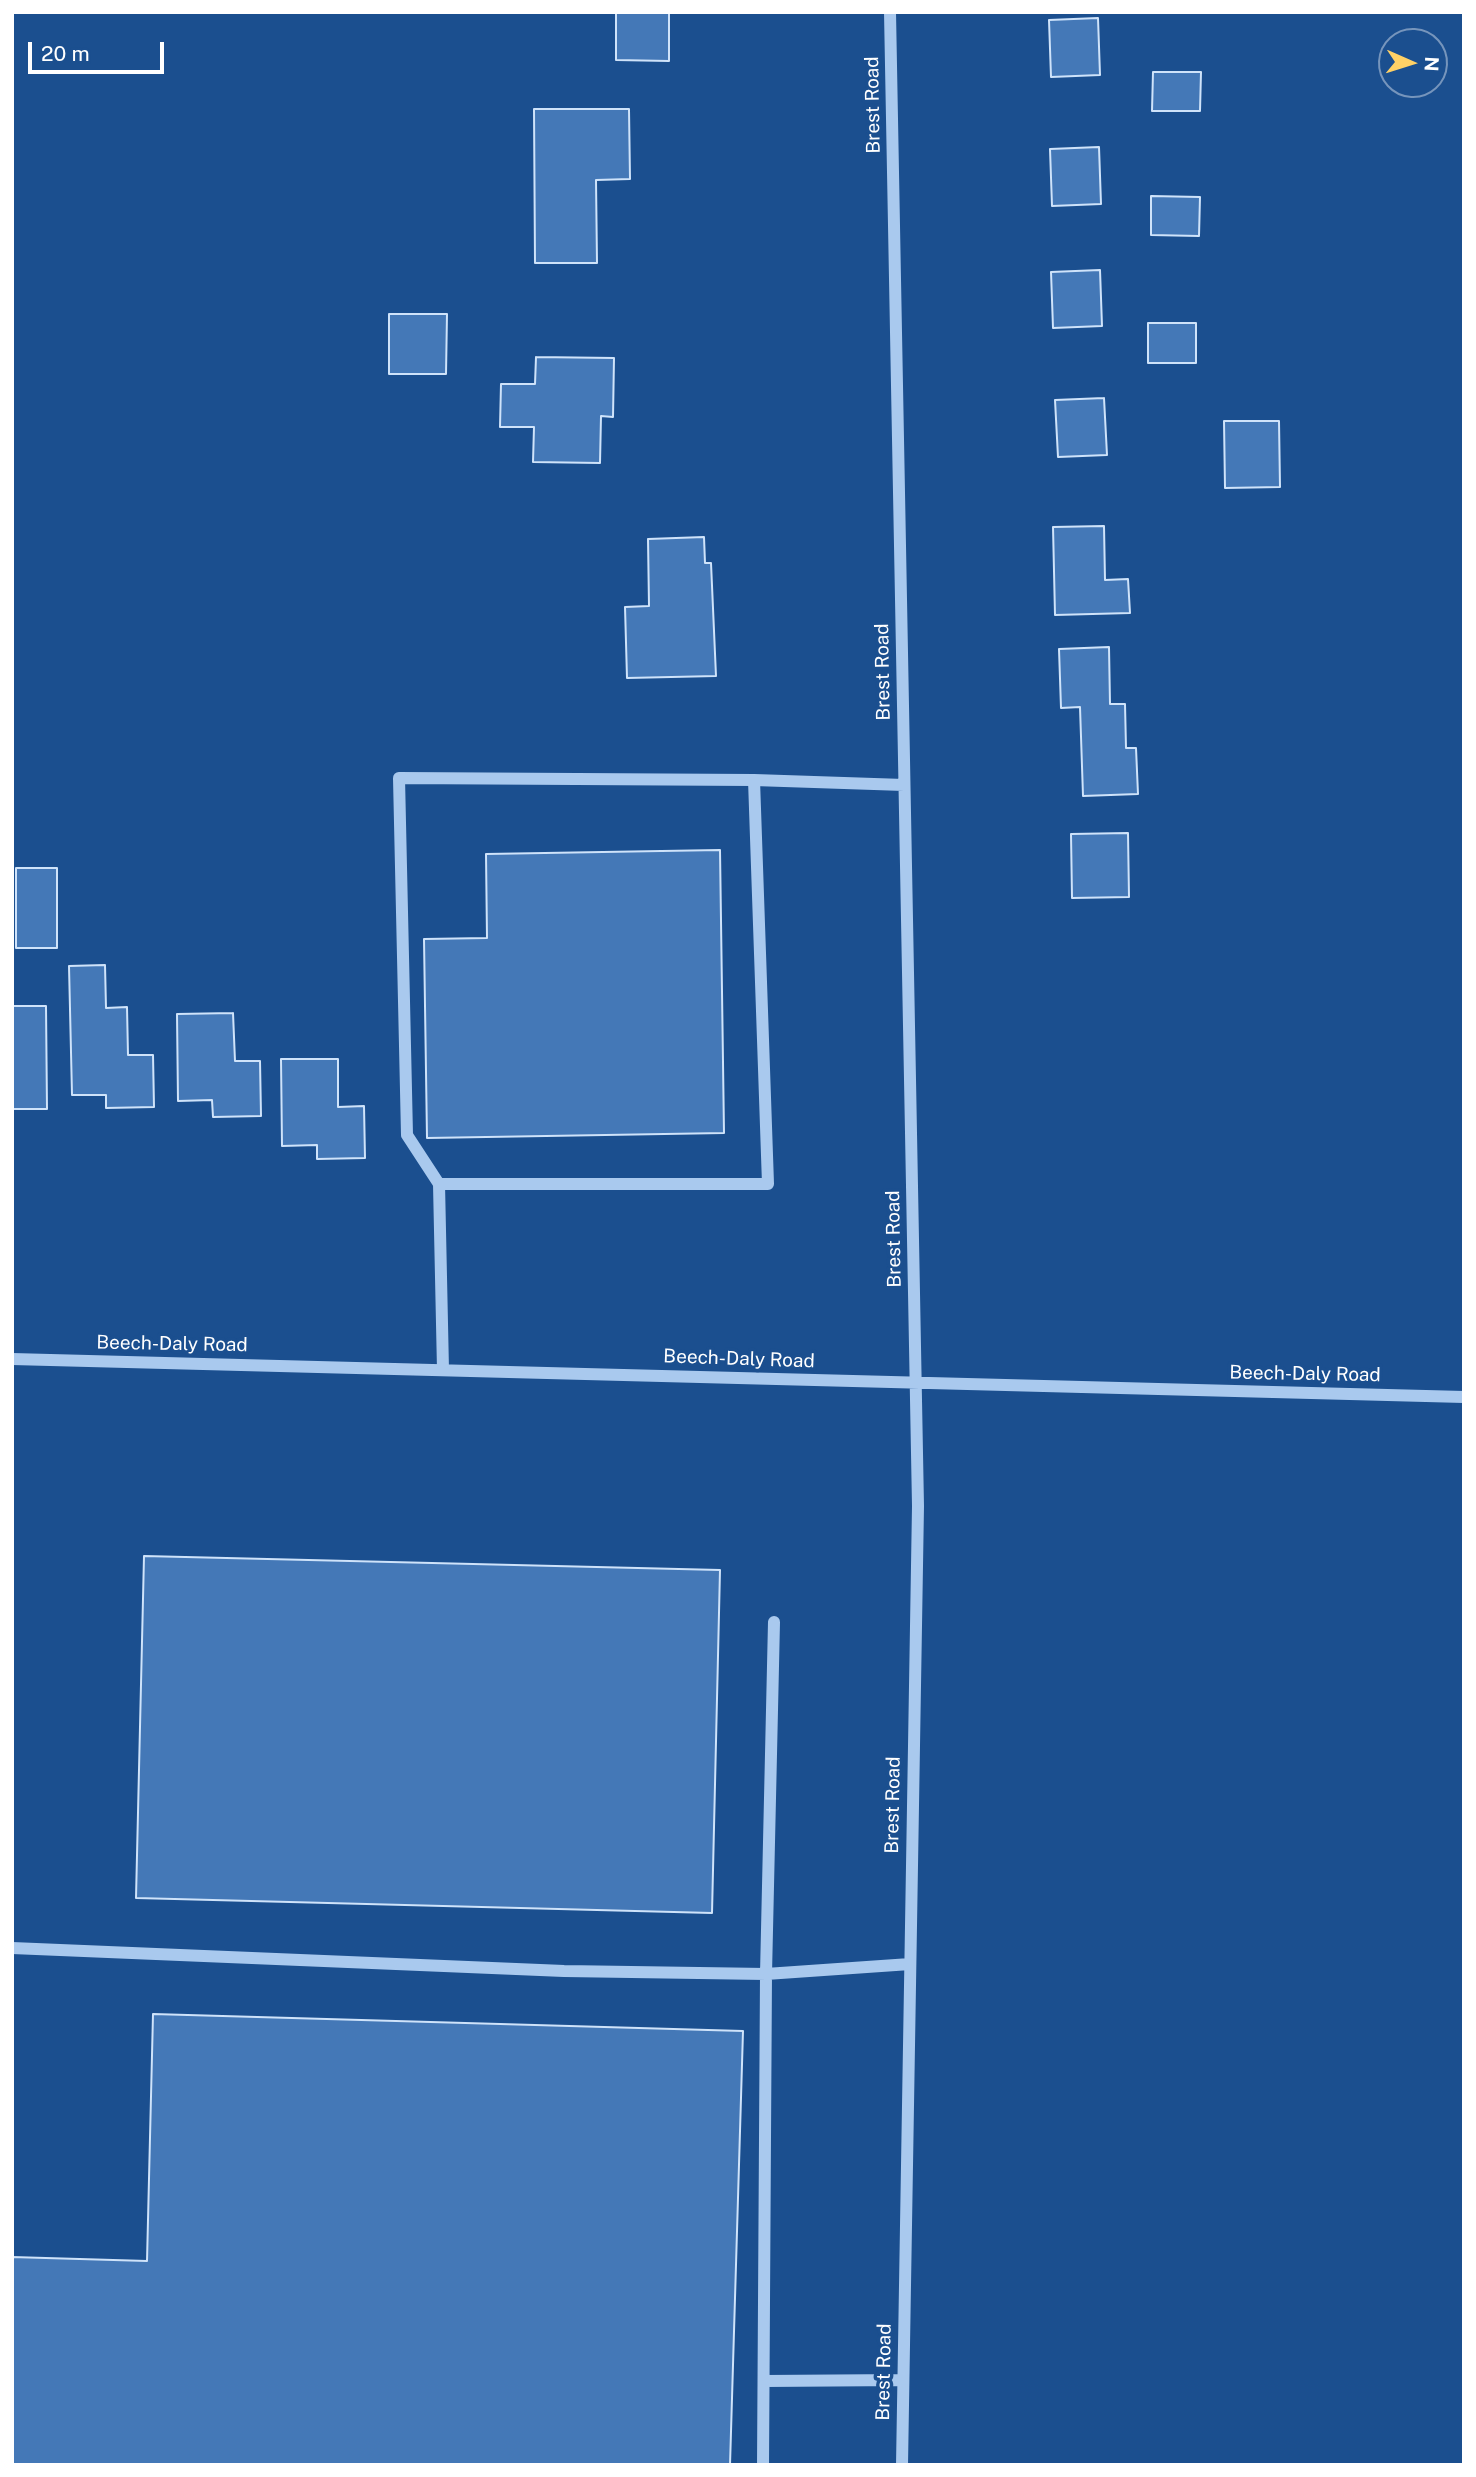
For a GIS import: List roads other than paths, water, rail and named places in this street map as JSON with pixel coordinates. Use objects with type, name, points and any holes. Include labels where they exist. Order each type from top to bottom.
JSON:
[{"type":"street","name":"Brest Road","points":[[890,12],[918,1506],[902,2465]]},
{"type":"street","points":[[443,1370],[439,1184],[407,1135],[399,778],[754,780],[904,785]]},
{"type":"street","points":[[439,1184],[768,1184],[754,780]]},
{"type":"street","name":"Beech-Daly Road","points":[[12,1359],[1464,1397]]},
{"type":"street","points":[[763,2465],[766,1974],[774,1622]]},
{"type":"street","points":[[12,1948],[564,1971],[766,1974],[910,1965]]},
{"type":"street","points":[[764,2381],[903,2380]]}]
